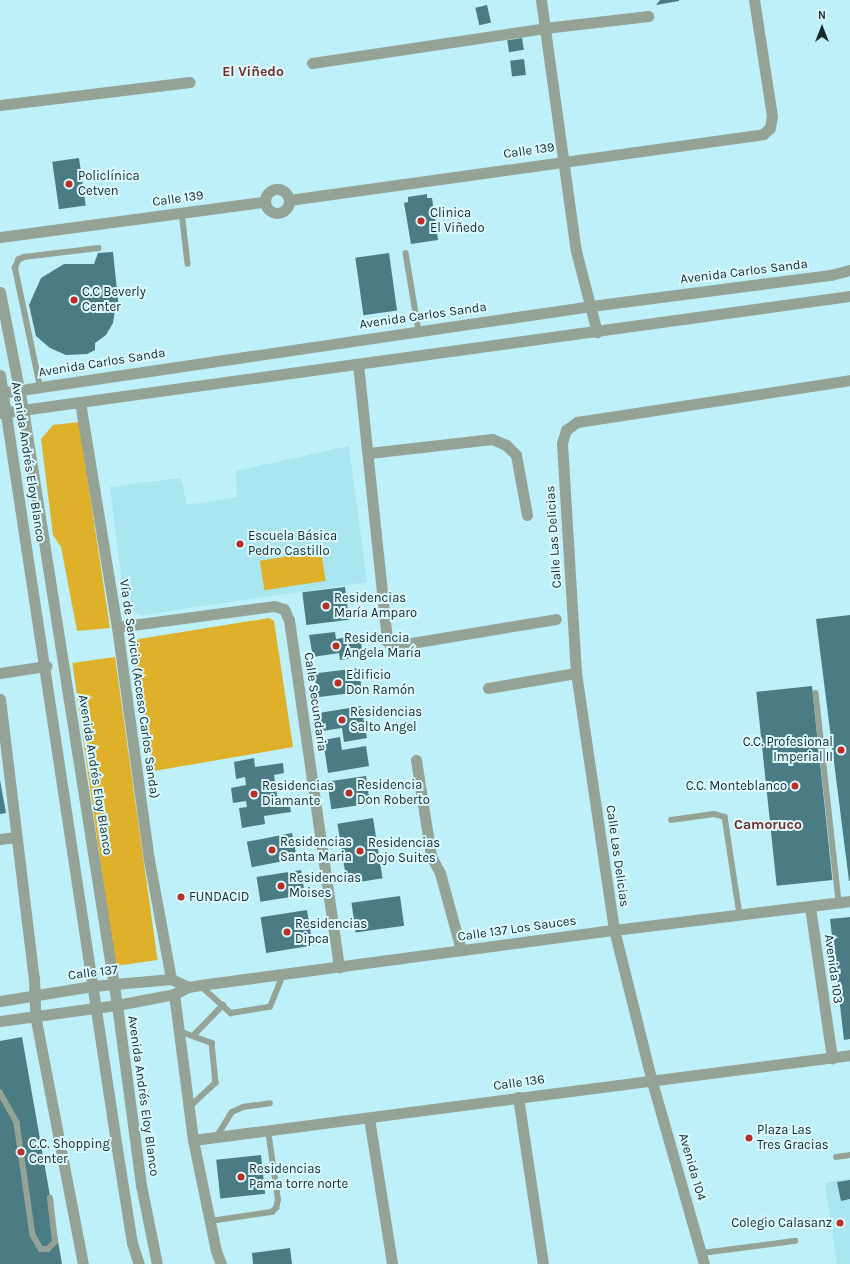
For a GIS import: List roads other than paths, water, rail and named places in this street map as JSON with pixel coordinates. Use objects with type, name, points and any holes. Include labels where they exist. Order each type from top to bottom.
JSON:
[{"type":"street","points":[[541,0],[565,160],[576,251],[597,332]]},
{"type":"street","name":"Calle 139","points":[[289,200],[565,160],[763,134],[770,128],[772,116],[754,0]]},
{"type":"street","points":[[312,63],[545,28],[648,16]]},
{"type":"street","points":[[0,105],[190,82]]},
{"type":"street","points":[[274,189],[286,192],[289,200],[286,209],[279,213],[271,212],[264,202],[267,194],[274,189]]},
{"type":"street","name":"Calle 139","points":[[0,237],[264,202]]},
{"type":"street","name":"Avenida Carlos Sanda","points":[[2,393],[591,306],[831,275],[850,270]]},
{"type":"street","name":"Avenida Andrés Eloy Blanco","points":[[0,292],[23,409],[117,1005],[141,1185],[157,1264]]},
{"type":"street","points":[[3,412],[597,332],[850,296]]},
{"type":"street","points":[[358,364],[369,453],[387,641],[393,646],[556,619]]},
{"type":"street","name":"Avenida Andrés Eloy Blanco","points":[[0,375],[3,412],[46,666],[132,1243],[139,1264]]},
{"type":"street","name":"Calle Las Delicias","points":[[651,1078],[614,930],[576,673],[562,443],[566,430],[578,422],[850,380]]},
{"type":"street","name":"Vía de Servicio (Acceso Carlos Sanda)","points":[[80,402],[117,627],[149,860],[171,979]]},
{"type":"street","points":[[369,453],[492,439],[506,445],[516,456],[527,515]]},
{"type":"street","name":"Calle Secundaria","points":[[117,627],[274,606],[284,608],[289,620],[339,967]]},
{"type":"street","points":[[0,674],[46,666]]},
{"type":"street","points":[[488,688],[576,673]]},
{"type":"street","points":[[0,699],[35,996],[35,1015],[83,1264]]},
{"type":"street","points":[[416,760],[430,856],[440,872],[461,950]]},
{"type":"street","points":[[0,839],[16,837]]},
{"type":"street","name":"Calle 137 Los Sauces","points":[[188,986],[614,930],[850,901]]},
{"type":"street","name":"Avenida 103","points":[[810,907],[832,1058]]},
{"type":"street","name":"Calle 137","points":[[0,1001],[93,986],[171,979],[188,986]]},
{"type":"street","points":[[0,1021],[35,1015],[117,1005],[174,994],[188,986]]},
{"type":"street","points":[[174,994],[193,1140],[210,1221],[221,1264]]},
{"type":"street","name":"Calle 136","points":[[193,1140],[369,1118],[651,1078],[850,1055]]},
{"type":"street","name":"Avenida 104","points":[[651,1078],[703,1259]]},
{"type":"street","points":[[518,1097],[543,1264]]},
{"type":"street","points":[[369,1118],[392,1264]]},
{"type":"lane","points":[[182,212],[188,264]]},
{"type":"lane","points":[[40,387],[15,268],[18,260],[24,257],[98,248]]},
{"type":"lane","points":[[406,253],[419,331]]},
{"type":"lane","points":[[816,692],[839,903]]},
{"type":"lane","points":[[671,820],[714,814],[725,817],[740,915]]},
{"type":"lane","points":[[200,985],[231,1013],[270,1007],[283,974]]},
{"type":"lane","points":[[193,1036],[223,1005]]},
{"type":"lane","points":[[179,1031],[212,1042],[216,1082],[189,1108]]},
{"type":"lane","points":[[0,1092],[17,1124],[33,1235],[41,1248],[48,1249],[55,1242],[50,1198]]},
{"type":"lane","points":[[217,1137],[232,1112],[243,1107],[270,1103]]},
{"type":"lane","points":[[210,1221],[272,1212],[276,1208],[278,1200],[268,1131]]},
{"type":"lane","points":[[836,1157],[850,1155]]},
{"type":"lane","points":[[703,1259],[795,1240]]},
{"type":"place","name":"Policlínica Cetven","points":[[69,184]]},
{"type":"place","name":"Clinica El Viñedo","points":[[421,221]]},
{"type":"place","name":"C.C Beverly Center","points":[[74,300]]},
{"type":"place","name":"Escuela Básica Pedro Castillo","points":[[240,544]]},
{"type":"place","name":"Residencias María Amparo","points":[[326,606]]},
{"type":"place","name":"Residencia Angela María","points":[[336,646]]},
{"type":"place","name":"Edificio Don Ramón","points":[[338,683]]},
{"type":"place","name":"Residencias Salto Angel","points":[[342,720]]},
{"type":"place","name":"C.C. Profesional Imperial II","points":[[841,750]]},
{"type":"place","name":"C.C. Monteblanco","points":[[795,786]]},
{"type":"place","name":"Residencia Don Roberto","points":[[349,793]]},
{"type":"place","name":"Residencias Diamante","points":[[254,794]]},
{"type":"place","name":"Residencias Santa Maria","points":[[272,850]]},
{"type":"place","name":"Residencias Dojo Suites","points":[[360,851]]},
{"type":"place","name":"Residencias Moises","points":[[281,886]]},
{"type":"place","name":"FUNDACID","points":[[181,897]]},
{"type":"place","name":"Residencias Dipca","points":[[287,932]]},
{"type":"place","name":"Plaza Las Tres Gracias","points":[[749,1138]]},
{"type":"place","name":"C.C. Shopping Center","points":[[21,1152]]},
{"type":"place","name":"Residencias Pama torre norte","points":[[241,1177]]},
{"type":"place","name":"Colegio Calasanz","points":[[840,1223]]},
{"type":"district","name":"El Viñedo","points":[[253,72]]},
{"type":"district","name":"Camoruco","points":[[768,825]]}]
